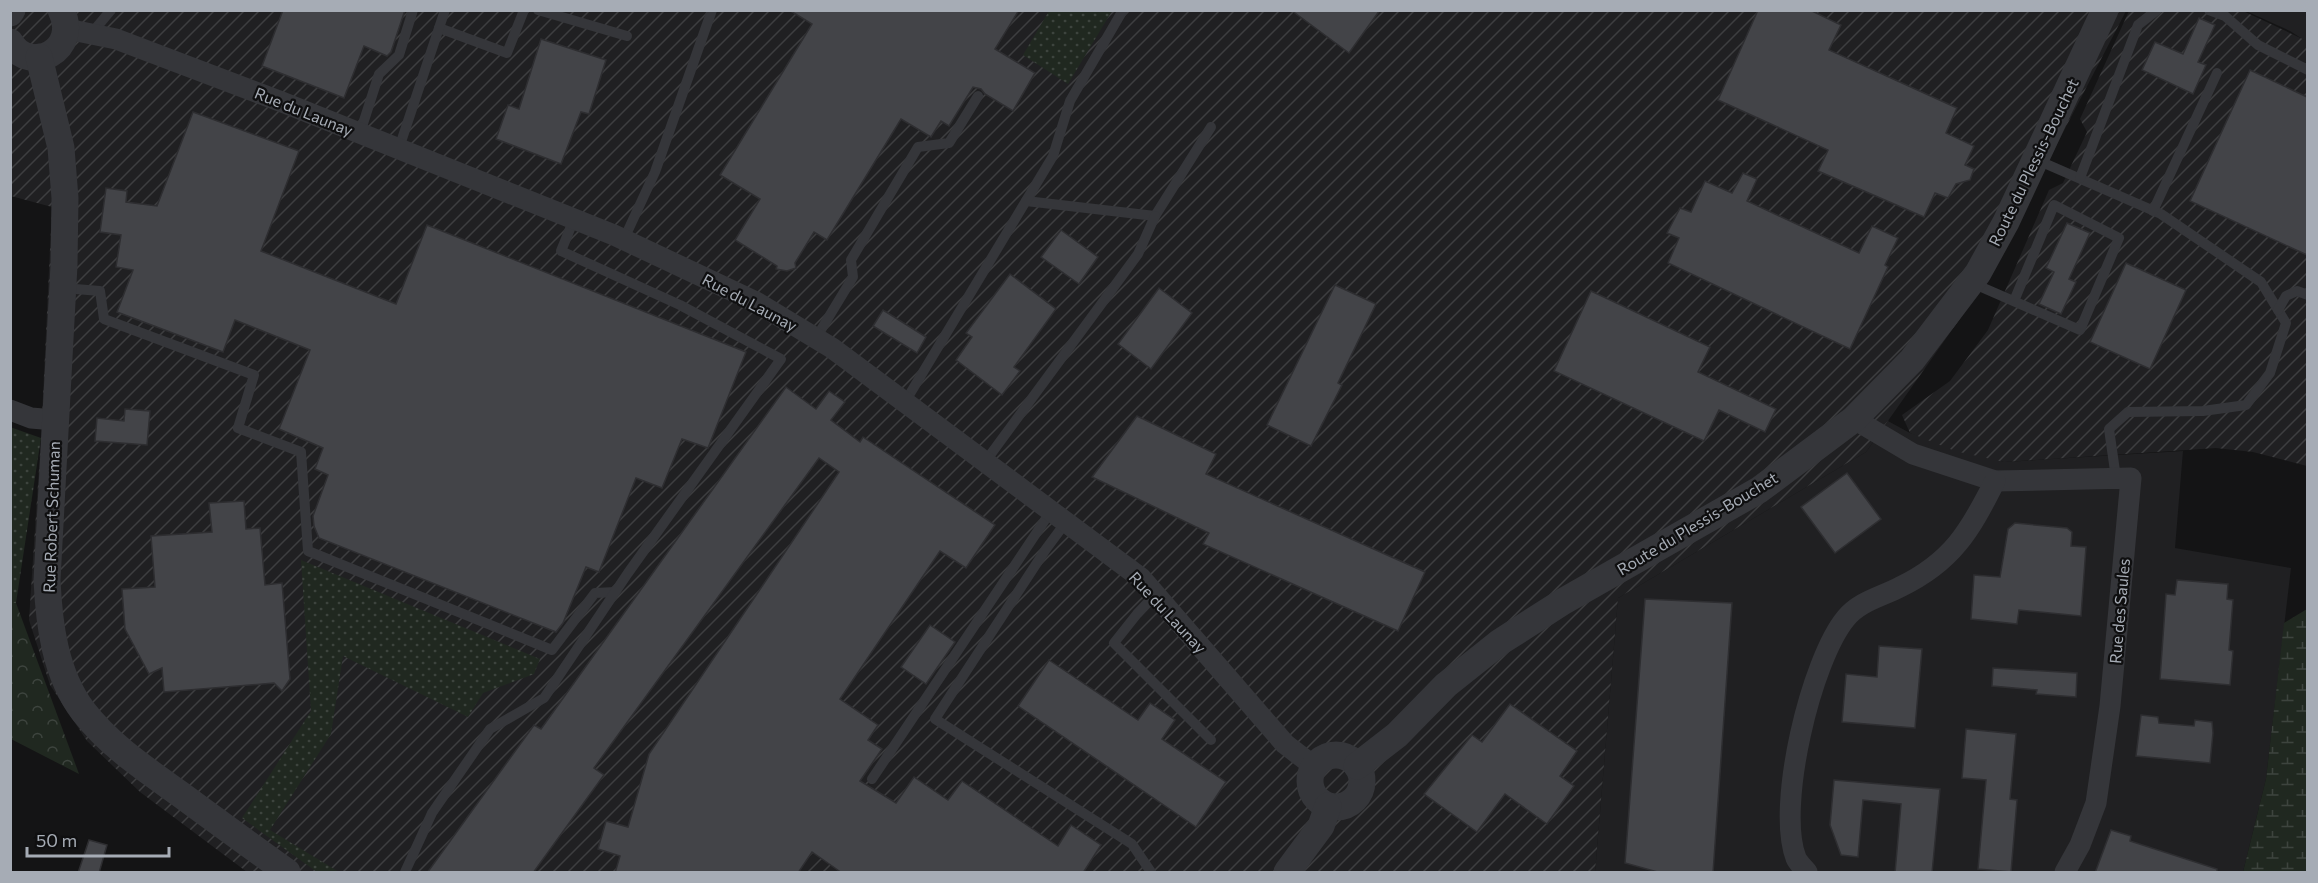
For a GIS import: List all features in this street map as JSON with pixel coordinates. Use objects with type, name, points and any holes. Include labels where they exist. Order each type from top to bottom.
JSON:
[{"type":"street","name":"Route du Plessis-Bouchet","points":[[1357,766],[1397,735],[1446,685],[1500,642],[1564,601],[1759,490],[1854,419],[1912,360],[1971,283],[2006,222],[2105,10]]},
{"type":"street","points":[[10,42],[21,53],[39,57],[55,51],[65,38],[70,21]]},
{"type":"street","name":"Rue du Launay","points":[[70,21],[399,148],[624,239],[756,302],[816,338],[1141,578],[1285,744],[1315,767]]},
{"type":"street","name":"Rue Robert Schuman","points":[[39,57],[61,148],[65,198],[47,580],[49,624],[57,656],[82,710],[106,737],[134,761],[287,873]]},
{"type":"street","points":[[10,410],[31,418],[55,420]]},
{"type":"street","points":[[1854,419],[1913,454],[1995,481],[2116,478]]},
{"type":"street","name":"Rue des Saules","points":[[2065,873],[2080,845],[2096,802],[2104,754],[2131,478],[2116,478]]},
{"type":"street","points":[[1807,873],[1796,859],[1790,818],[1796,754],[1809,699],[1830,645],[1845,618],[1865,602],[1901,587],[1937,564],[1958,544],[1974,523],[1995,481]]},
{"type":"street","points":[[1336,755],[1344,756],[1357,766],[1362,781],[1357,796],[1344,806],[1328,806],[1315,796],[1311,774],[1320,761],[1336,755]]},
{"type":"street","points":[[1287,873],[1320,826],[1328,806]]},
{"type":"lane","points":[[70,21],[111,10]]},
{"type":"lane","points":[[360,133],[379,74],[399,56],[413,10]]},
{"type":"lane","points":[[399,148],[444,10]]},
{"type":"lane","points":[[439,28],[507,53],[524,10]]},
{"type":"lane","points":[[538,10],[627,36]]},
{"type":"lane","points":[[624,239],[655,172],[712,10]]},
{"type":"lane","points":[[904,402],[1053,156],[1070,101],[1123,10]]},
{"type":"lane","points":[[2080,178],[2138,25],[2157,10]]},
{"type":"lane","points":[[2209,10],[2225,16],[2258,45],[2307,70]]},
{"type":"lane","points":[[2153,211],[2217,73]]},
{"type":"lane","points":[[816,338],[853,278],[851,260],[918,147],[949,143],[978,96]]},
{"type":"lane","points":[[985,462],[1138,254],[1155,216],[1211,127]]},
{"type":"lane","points":[[2035,159],[2153,211],[2261,282],[2286,323],[2270,373],[2246,405],[2203,411],[2128,412],[2109,429],[2116,478]]},
{"type":"lane","points":[[1026,201],[1155,216]]},
{"type":"lane","points":[[1971,283],[2080,330],[2119,238],[2054,205],[2014,301]]},
{"type":"lane","points":[[405,873],[432,813],[490,729],[544,698],[615,592],[781,359],[680,305],[561,250],[574,219]]},
{"type":"lane","points":[[62,288],[100,291],[104,319],[254,375],[238,428],[301,452],[308,551],[552,650],[594,593],[615,592]]},
{"type":"lane","points":[[2278,310],[2286,296],[2297,291],[2307,295]]},
{"type":"lane","points":[[872,779],[1058,517]]},
{"type":"lane","points":[[1058,517],[1046,549],[935,719],[1132,844],[1151,873]]},
{"type":"lane","points":[[1155,595],[1114,643],[1211,740]]},
{"type":"shaded area","points":[[10,11],[2126,11],[1985,283],[1866,452],[1618,598],[1595,872],[247,872],[140,792],[87,741],[50,685],[29,620],[41,438],[52,207],[11,196]]},
{"type":"shaded area","points":[[2129,11],[2243,11],[2307,41],[2307,466],[2253,452],[2216,448],[2004,462],[1955,451],[1910,433],[1902,415],[1950,381],[1988,330],[2049,190],[2063,183],[2087,132],[2080,119]]},
{"type":"shaded area","points":[[2246,11],[2307,11],[2307,42],[2290,31]]},
{"type":"shaded area","points":[[1888,421],[1910,433],[2004,462],[2183,451],[2175,548],[2291,568],[2266,779],[2243,872],[1595,872],[1618,598],[1866,452]]},
{"type":"green space","points":[[1049,11],[1112,11],[1068,84],[1023,55]]},
{"type":"green space","points":[[10,427],[41,438],[16,603],[11,603]]},
{"type":"green space","points":[[301,560],[540,659],[534,674],[483,693],[468,717],[343,656],[331,734],[270,830],[339,872],[317,872],[242,818],[311,711]]},
{"type":"green space","points":[[11,603],[16,603],[79,774],[11,739]]},
{"type":"green space","points":[[2307,609],[2307,872],[2243,872],[2266,779],[2284,623]]},
{"type":"building","points":[[283,10],[405,10],[391,52],[387,56],[364,46],[344,98],[262,66]]},
{"type":"building","points":[[789,10],[1019,10],[995,49],[1035,73],[1013,111],[985,94],[981,89],[973,87],[949,126],[941,121],[931,137],[901,119],[827,240],[814,232],[795,263],[796,268],[787,271],[776,269],[777,266],[735,240],[760,199],[720,175],[812,24]]},
{"type":"building","points":[[1291,10],[1380,10],[1349,53]]},
{"type":"building","points":[[1758,10],[1810,10],[1841,25],[1829,50],[1957,108],[1946,133],[1974,146],[1965,165],[1974,169],[1970,180],[1956,184],[1948,198],[1935,193],[1924,217],[1818,171],[1828,150],[1718,100]]},
{"type":"building","points":[[2199,18],[2215,25],[2198,62],[2206,65],[2193,94],[2142,70],[2155,42],[2183,54]]},
{"type":"building","points":[[541,39],[606,60],[589,114],[581,112],[561,164],[496,139],[508,105],[519,109]]},
{"type":"building","points":[[2250,70],[2307,97],[2307,255],[2190,201]]},
{"type":"building","points":[[193,112],[299,151],[261,251],[396,304],[427,225],[746,352],[708,448],[682,439],[662,488],[636,478],[599,572],[586,567],[563,623],[556,632],[319,538],[313,516],[328,475],[315,469],[323,448],[279,429],[310,350],[235,320],[223,352],[117,312],[133,270],[116,267],[121,235],[100,232],[106,188],[127,191],[126,202],[157,206]]},
{"type":"building","points":[[1743,173],[1757,179],[1747,201],[1859,253],[1872,226],[1898,238],[1885,265],[1888,267],[1850,349],[1668,263],[1679,238],[1667,233],[1680,208],[1691,212],[1705,181],[1732,193]]},
{"type":"building","points":[[2067,223],[2090,233],[2069,279],[2076,282],[2061,314],[2039,304],[2054,272],[2046,268]]},
{"type":"building","points":[[1061,230],[1098,257],[1079,284],[1041,257]]},
{"type":"building","points":[[2126,263],[2186,290],[2150,369],[2090,342]]},
{"type":"building","points":[[1010,274],[1056,309],[1014,367],[1020,371],[1002,395],[956,360],[972,337],[966,333]]},
{"type":"building","points":[[1335,285],[1376,304],[1338,383],[1342,385],[1311,446],[1267,425]]},
{"type":"building","points":[[1159,288],[1192,313],[1151,369],[1118,344]]},
{"type":"building","points":[[1591,291],[1710,347],[1698,372],[1776,409],[1765,432],[1719,410],[1704,441],[1554,371]]},
{"type":"building","points":[[883,310],[926,337],[917,353],[873,326]]},
{"type":"building","points":[[786,387],[816,409],[829,391],[845,402],[831,420],[860,442],[863,437],[995,525],[966,568],[940,551],[840,699],[878,725],[868,740],[882,749],[860,781],[896,803],[914,777],[948,800],[962,781],[1058,846],[1071,825],[1101,845],[1083,873],[842,873],[812,852],[798,873],[615,873],[620,856],[598,849],[606,821],[628,827],[649,754],[839,472],[819,458],[594,768],[604,775],[533,873],[427,873],[534,725],[541,729]]},
{"type":"building","points":[[125,409],[150,411],[147,445],[95,441],[97,418],[124,421]]},
{"type":"building","points":[[1137,416],[1216,454],[1206,474],[1425,572],[1398,631],[1203,544],[1209,533],[1092,477]]},
{"type":"building","points":[[1847,473],[1881,519],[1835,553],[1801,507]]},
{"type":"building","points":[[244,501],[246,529],[260,528],[265,585],[282,583],[290,679],[282,691],[274,683],[164,692],[162,668],[149,674],[125,629],[122,589],[155,587],[151,536],[212,532],[209,503]]},
{"type":"building","points":[[2015,523],[2067,528],[2072,532],[2071,546],[2086,547],[2081,616],[2019,610],[2017,624],[1971,619],[1974,575],[2000,577],[2008,529]]},
{"type":"building","points":[[2177,580],[2228,584],[2227,599],[2233,600],[2229,650],[2233,651],[2230,685],[2160,679],[2166,594],[2175,595]]},
{"type":"building","points":[[1645,599],[1732,603],[1713,873],[1661,873],[1625,863]]},
{"type":"building","points":[[930,625],[955,642],[926,684],[901,667]]},
{"type":"building","points":[[1879,646],[1922,649],[1915,728],[1842,722],[1846,674],[1877,677]]},
{"type":"building","points":[[1049,660],[1138,720],[1150,703],[1175,720],[1162,739],[1226,782],[1196,827],[1018,706]]},
{"type":"building","points":[[1993,668],[2077,673],[2076,697],[2036,694],[2037,690],[1992,686]]},
{"type":"building","points":[[1510,704],[1577,751],[1560,776],[1574,786],[1547,824],[1505,794],[1477,832],[1424,794],[1472,735],[1482,742]]},
{"type":"building","points":[[2141,715],[2158,717],[2159,723],[2194,726],[2195,720],[2212,722],[2210,763],[2136,756]]},
{"type":"building","points":[[1966,729],[2016,734],[2010,799],[2017,800],[2011,872],[1978,869],[1986,780],[1962,778]]},
{"type":"building","points":[[1834,780],[1940,789],[1932,873],[1895,873],[1901,804],[1863,800],[1858,857],[1841,855],[1830,825]]},
{"type":"building","points":[[2111,830],[2131,836],[2130,841],[2217,869],[2217,873],[2095,873]]},
{"type":"building","points":[[89,840],[107,845],[99,873],[78,873]]}]
